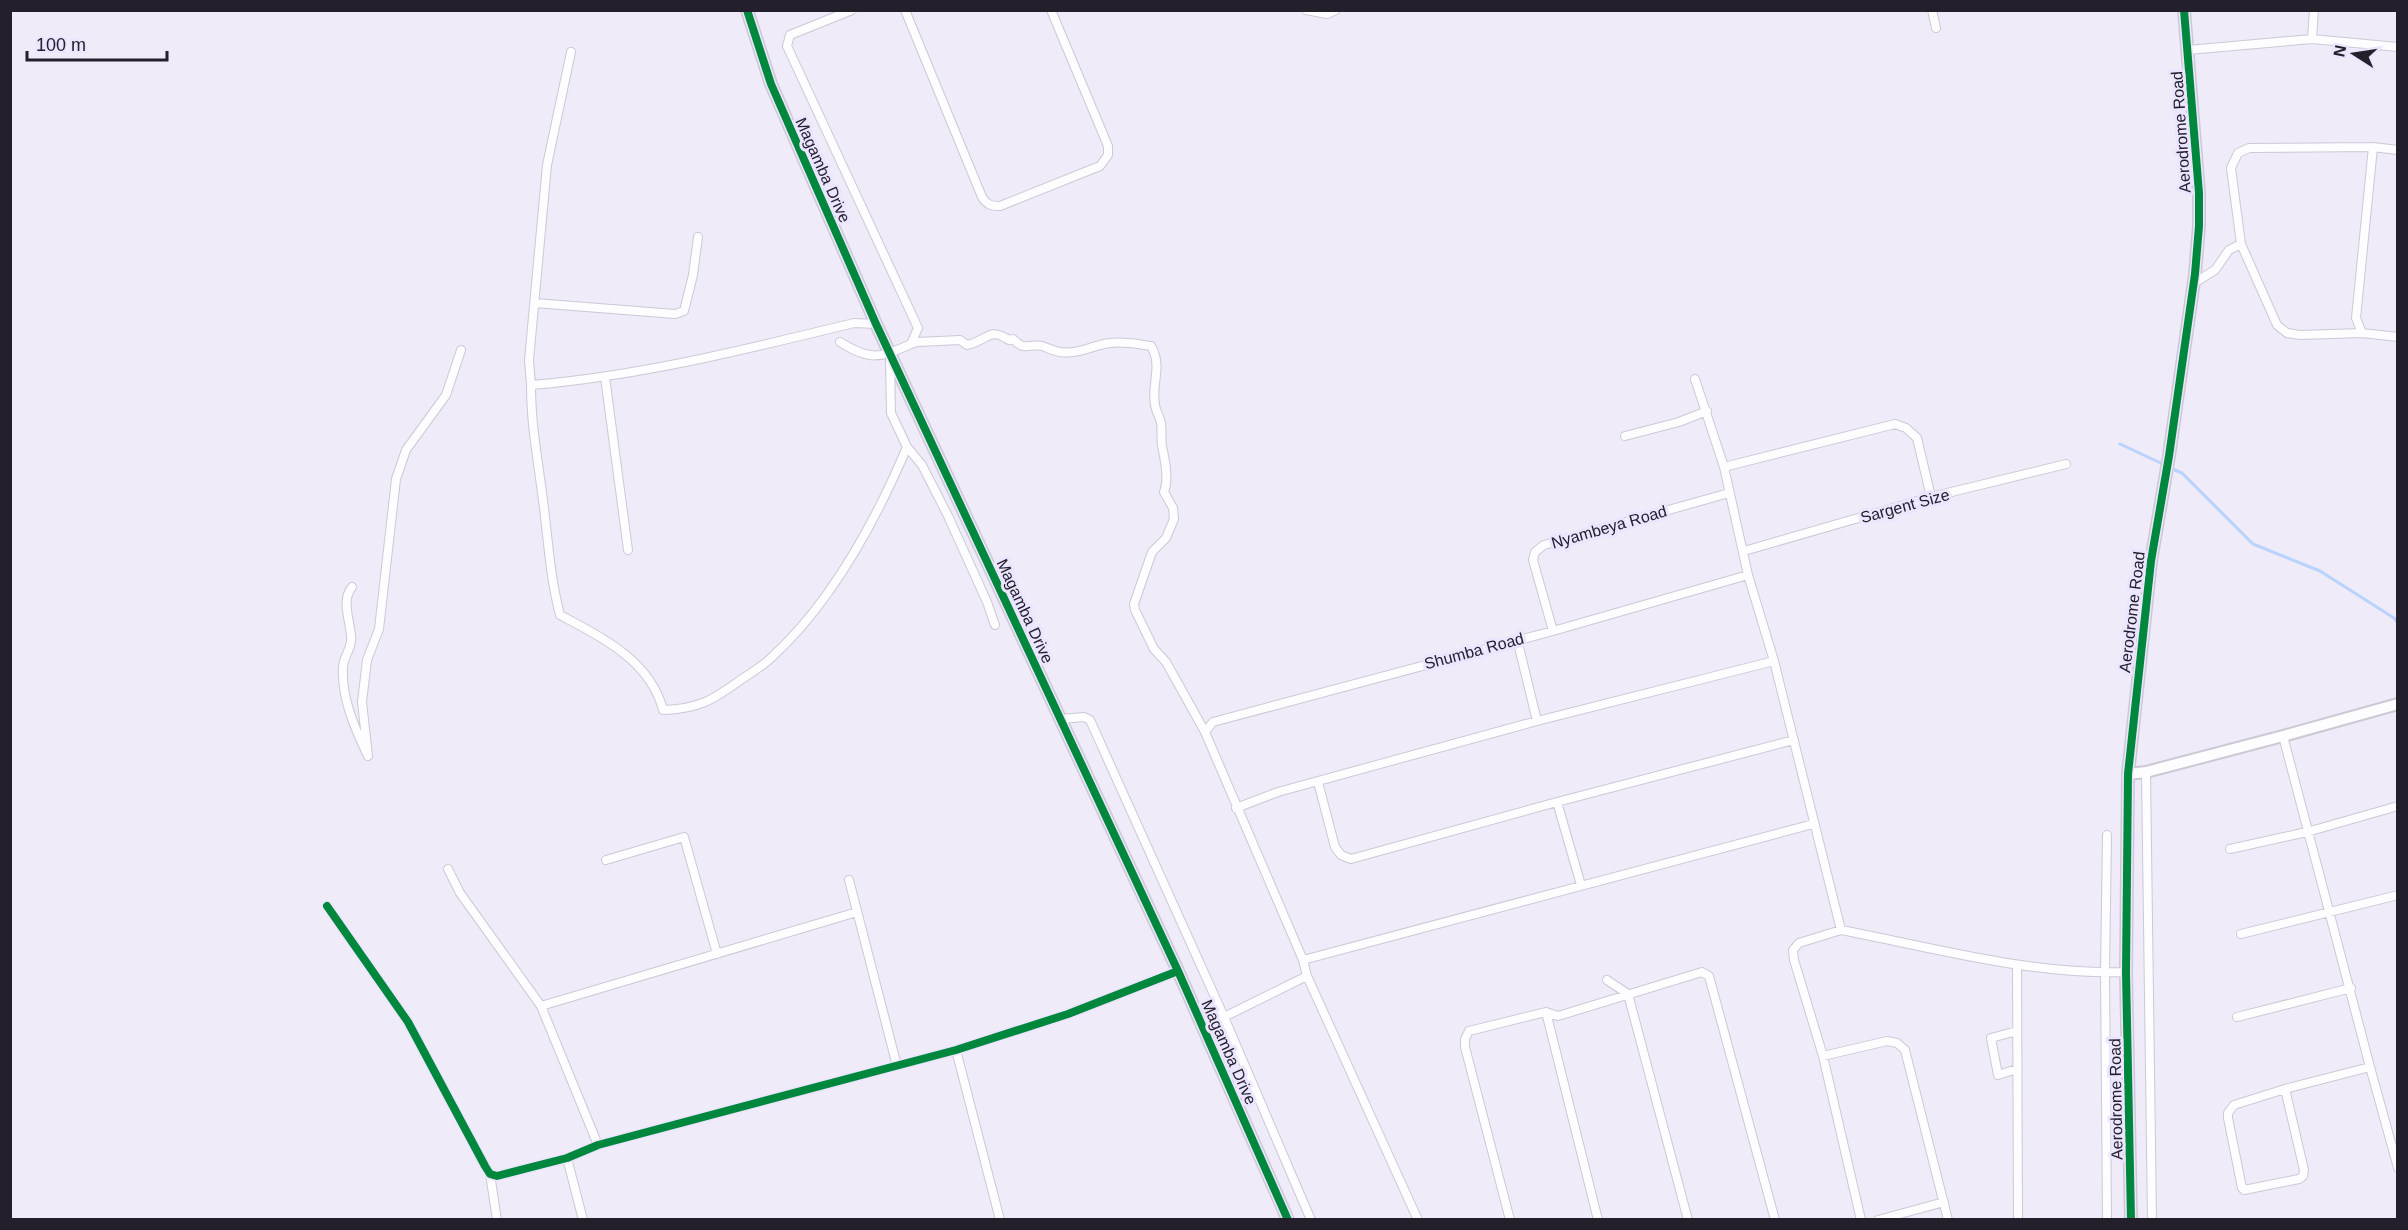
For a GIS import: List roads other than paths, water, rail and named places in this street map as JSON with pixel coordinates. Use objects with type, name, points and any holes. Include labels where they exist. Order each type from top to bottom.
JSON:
[{"type":"street","name":"Magamba Drive","points":[[747,10],[771,84],[876,324],[1202,1023],[1288,1220]]},
{"type":"street","points":[[852,10],[790,35],[787,46],[918,328],[911,344]]},
{"type":"street","points":[[905,10],[982,196],[985,202],[992,206],[1000,206],[1100,166],[1108,155],[1108,146],[1052,10]]},
{"type":"street","points":[[1306,10],[1327,14],[1336,10]]},
{"type":"street","points":[[1932,10],[1936,28]]},
{"type":"street","name":"Aerodrome Road","points":[[2131,1220],[2127,972],[2128,774],[2151,561],[2194,283],[2199,226],[2199,193],[2184,10]]},
{"type":"street","points":[[2312,39],[2314,10]]},
{"type":"street","points":[[2188,50],[2312,39],[2397,47]]},
{"type":"street","points":[[571,52],[547,165],[529,360],[531,423],[543,501],[550,570],[560,615],[611,642],[642,670],[659,695],[663,710],[683,709],[711,700],[771,659],[815,612],[888,490],[907,447]]},
{"type":"street","points":[[2362,333],[2356,318],[2373,147]]},
{"type":"street","points":[[2397,150],[2373,147],[2248,148],[2238,153],[2231,168],[2241,244],[2277,325],[2287,333],[2300,335],[2362,333],[2397,338]]},
{"type":"street","points":[[535,303],[675,314],[684,311],[693,275],[698,237]]},
{"type":"street","points":[[2194,283],[2215,270],[2229,250],[2241,244]]},
{"type":"street","points":[[531,385],[605,377],[716,357],[854,323],[876,324]]},
{"type":"street","points":[[840,342],[866,355],[879,357],[917,342],[960,340],[967,345],[992,333],[998,333],[1009,340],[1012,339],[1018,345],[1030,348],[1040,345],[1061,352],[1074,353],[1111,342],[1134,341],[1151,346],[1158,364],[1154,404],[1161,421],[1163,437],[1161,443],[1166,463],[1165,473],[1168,483],[1164,492],[1173,508],[1174,519],[1166,538],[1152,552],[1134,604],[1154,649],[1166,662],[1205,732],[1303,960],[1307,976],[1418,1220]]},
{"type":"street","points":[[352,587],[349,590],[346,604],[352,639],[343,666],[345,692],[356,730],[368,756],[362,702],[367,660],[379,629],[396,479],[406,450],[446,395],[461,350]]},
{"type":"street","points":[[890,353],[891,413],[907,447],[922,465],[948,516],[995,624]]},
{"type":"street","points":[[605,377],[628,550]]},
{"type":"street","points":[[1695,378],[1724,467],[1748,575],[1774,661],[1841,930]]},
{"type":"street","points":[[1625,436],[1679,422],[1707,411]]},
{"type":"street","points":[[1724,467],[1895,424],[1906,428],[1917,438],[1932,498]]},
{"type":"street","name":"Sargent Size","points":[[1744,551],[1932,498],[2066,464]]},
{"type":"street","name":"Nyambeya Road","points":[[1552,631],[1533,560],[1535,552],[1544,545],[1729,493]]},
{"type":"street","name":"Shumba Road","points":[[1205,732],[1213,722],[1552,631],[1748,575]]},
{"type":"street","points":[[1517,639],[1537,721]]},
{"type":"street","points":[[1236,808],[1278,792],[1537,721],[1774,661]]},
{"type":"street","points":[[2128,774],[2146,772],[2397,704]]},
{"type":"street","points":[[1061,719],[1084,717],[1090,720],[1224,1017],[1311,1220]]},
{"type":"street","points":[[2283,736],[2307,831],[2331,910],[2397,1168]]},
{"type":"street","points":[[1318,782],[1335,847],[1341,855],[1351,860],[1557,802],[1794,740]]},
{"type":"street","points":[[2146,772],[2152,1220]]},
{"type":"street","points":[[1557,802],[1581,885]]},
{"type":"street","points":[[2230,849],[2397,806]]},
{"type":"street","points":[[1303,960],[1814,824]]},
{"type":"street","points":[[2107,1220],[2105,972],[2108,835]]},
{"type":"street","points":[[606,860],[684,837],[717,954]]},
{"type":"street","points":[[448,869],[460,893],[541,1006],[598,1145]]},
{"type":"street","points":[[849,880],[897,1066]]},
{"type":"street","points":[[2241,934],[2397,894]]},
{"type":"street","points":[[327,906],[408,1022],[490,1174],[497,1220]]},
{"type":"street","points":[[541,1006],[857,912]]},
{"type":"street","points":[[1861,1220],[1823,1056],[1794,960],[1793,950],[1799,943],[1841,930],[2017,965],[2127,972]]},
{"type":"street","points":[[2017,965],[2018,1220]]},
{"type":"street","points":[[490,1174],[497,1176],[567,1158],[598,1145],[956,1050],[1068,1014],[1178,971]]},
{"type":"street","points":[[1510,1220],[1465,1039],[1468,1031],[1546,1012],[1558,1016],[1694,972],[1702,972],[1709,976],[1775,1220]]},
{"type":"street","points":[[1202,1023],[1224,1017],[1307,976]]},
{"type":"street","points":[[1607,980],[1628,994],[1688,1220]]},
{"type":"street","points":[[2237,1017],[2351,988]]},
{"type":"street","points":[[1546,1012],[1598,1220]]},
{"type":"street","points":[[2016,1031],[1991,1038],[1998,1075],[2017,1069]]},
{"type":"street","points":[[1823,1056],[1887,1041],[1897,1043],[1905,1050],[1948,1220]]},
{"type":"street","points":[[956,1050],[1000,1220]]},
{"type":"street","points":[[2285,1089],[2304,1170],[2303,1176],[2299,1179],[2244,1190],[2228,1113],[2234,1105],[2285,1089],[2370,1067]]},
{"type":"street","points":[[567,1158],[583,1220]]},
{"type":"street","points":[[1878,1220],[1944,1202]]},
{"type":"waterway","points":[[2120,444],[2165,465]]},
{"type":"waterway","points":[[2170,468],[2182,473],[2253,544],[2320,571],[2394,618],[2398,623]]}]
